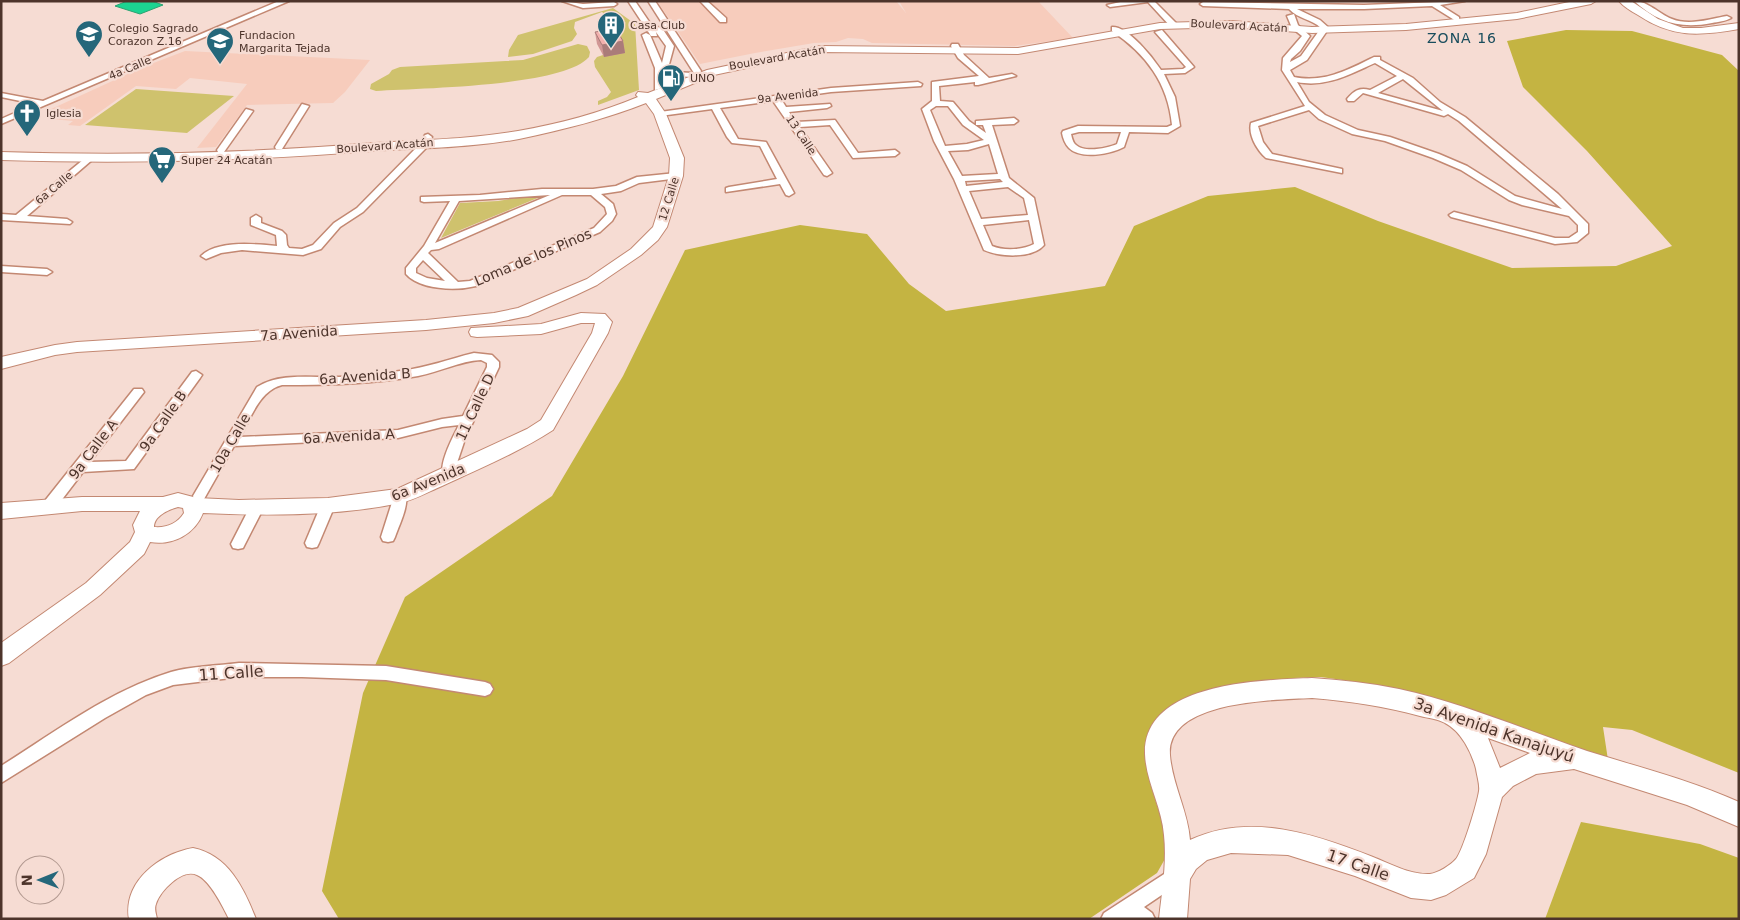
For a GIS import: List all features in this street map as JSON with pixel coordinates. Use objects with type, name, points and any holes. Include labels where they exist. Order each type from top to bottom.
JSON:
[{"type":"main road","name":"Boulevard Acatán","points":[[1319,23],[1406,27],[1468,22],[1544,11],[1591,1]]},
{"type":"main road","name":"Boulevard Acatán","points":[[1,148],[96,152],[221,150],[426,140]]},
{"type":"main road","name":"17 Calle","points":[[1213,845],[1238,840],[1288,842],[1355,863],[1411,885],[1425,888],[1432,887],[1446,882],[1459,874],[1474,854],[1492,790]]},
{"type":"street","name":"4a Calle","points":[[1,122],[286,1]]},
{"type":"street","points":[[565,1],[590,6],[621,4],[639,15],[648,31],[661,45],[660,81],[658,88]]},
{"type":"street","points":[[590,6],[603,1]]},
{"type":"street","points":[[648,31],[642,41],[643,45],[661,59],[666,71],[673,74],[693,73],[651,1]]},
{"type":"street","points":[[703,1],[723,20]]},
{"type":"street","points":[[1110,5],[1145,1]]},
{"type":"street","points":[[1150,1],[1172,23]]},
{"type":"street","points":[[1203,4],[1273,4],[1351,9],[1462,1]]},
{"type":"street","name":"Boulevard Acatán","points":[[644,96],[693,73],[734,61],[821,45],[1018,52],[1118,31],[1172,23],[1404,23],[1456,19],[1570,1]]},
{"type":"street","points":[[1624,1],[1659,24],[1679,30],[1701,31],[1739,26]]},
{"type":"street","points":[[1637,1],[1665,20],[1680,25],[1692,25],[1727,18]]},
{"type":"street","points":[[1432,3],[1456,19]]},
{"type":"street","points":[[1273,4],[1295,22],[1306,36],[1297,49],[1287,58],[1287,76],[1292,80],[1310,107],[1322,118],[1339,127],[1414,148],[1464,168],[1512,198],[1525,203],[1574,214]]},
{"type":"street","points":[[1291,6],[1297,13],[1319,23]]},
{"type":"street","points":[[1295,22],[1319,23]]},
{"type":"street","points":[[1287,67],[1304,58],[1319,23]]},
{"type":"street","points":[[1118,31],[1137,45],[1160,72],[1175,108],[1176,126],[1168,130],[1126,129],[1078,128],[1066,134],[1071,146],[1076,149],[1109,150],[1121,145],[1126,129]]},
{"type":"street","points":[[1159,32],[1190,66],[1189,69],[1160,72]]},
{"type":"street","name":"Boulevard Acatán","points":[[1,156],[89,158],[247,155],[533,132],[596,116],[644,96],[718,70],[820,49],[957,50]]},
{"type":"street","points":[[957,50],[995,74],[996,79]]},
{"type":"street","points":[[941,102],[944,85],[981,80],[985,76],[961,56],[957,50]]},
{"type":"street","points":[[1292,80],[1308,82],[1330,80],[1348,73],[1369,61],[1377,60],[1403,76],[1440,109]]},
{"type":"street","points":[[941,102],[933,85],[938,83],[1012,76]]},
{"type":"street","points":[[1371,93],[1403,76]]},
{"type":"street","name":"9a Avenida","points":[[660,114],[831,90],[918,84]]},
{"type":"street","points":[[1352,99],[1360,91],[1371,93],[1440,109],[1462,120],[1556,196],[1582,224],[1583,233],[1577,240],[1567,242],[1555,241],[1454,215]]},
{"type":"street","points":[[1,95],[46,104]]},
{"type":"street","name":"12 Calle","points":[[592,282],[636,252],[656,234],[676,176],[677,158],[660,114],[653,102],[644,96]]},
{"type":"street","name":"13 Calle","points":[[775,98],[827,173]]},
{"type":"street","points":[[987,122],[988,140],[1003,176],[1028,196],[1039,245],[1034,250],[998,252],[988,248],[959,179],[940,145],[926,111],[928,106],[941,102],[952,105],[966,123],[988,140]]},
{"type":"street","points":[[279,147],[305,106]]},
{"type":"street","points":[[715,106],[735,141],[763,144],[789,193]]},
{"type":"street","points":[[784,110],[827,106]]},
{"type":"street","points":[[1310,107],[1254,125],[1257,139],[1264,152],[1269,156],[1339,171]]},
{"type":"street","points":[[221,150],[249,112]]},
{"type":"street","points":[[966,123],[1014,121]]},
{"type":"street","points":[[794,125],[832,122],[856,156],[895,152]]},
{"type":"street","points":[[206,256],[217,250],[237,246],[303,252],[317,247],[337,225],[367,204],[426,140]]},
{"type":"street","points":[[940,145],[968,147],[988,140]]},
{"type":"street","name":"6a Calle","points":[[19,218],[89,158]]},
{"type":"street","points":[[424,199],[621,191],[644,184],[652,177],[676,176]]},
{"type":"street","points":[[959,179],[1003,176]]},
{"type":"street","points":[[729,190],[783,181]]},
{"type":"street","points":[[963,189],[1011,184]]},
{"type":"street","points":[[594,192],[610,204],[621,191]]},
{"type":"street","points":[[455,285],[425,251],[553,198],[560,192]]},
{"type":"street","name":"Loma de los Pinos","points":[[456,198],[425,251],[411,268],[414,277],[421,280],[455,285],[472,284],[597,230],[610,217],[612,211],[610,204]]},
{"type":"street","points":[[978,222],[1034,216]]},
{"type":"street","points":[[1,217],[67,222]]},
{"type":"street","points":[[256,218],[256,225],[279,233],[282,246],[287,251]]},
{"type":"street","points":[[1,269],[47,272]]},
{"type":"street","name":"7a Avenida","points":[[1,363],[55,350],[77,347],[426,325],[511,316],[592,282]]},
{"type":"street","name":"6a Avenida","points":[[194,507],[205,514],[248,507],[328,505],[400,496],[448,475],[547,425],[604,324],[597,317],[586,317],[541,329],[434,334],[425,331],[426,325]]},
{"type":"street","name":"6a Avenida B","points":[[261,390],[270,384],[282,381],[403,376],[477,357],[492,359],[493,367]]},
{"type":"street","name":"11 Calle D","points":[[448,475],[447,471],[467,420],[493,367]]},
{"type":"street","name":"9a Calle B","points":[[80,467],[130,466],[196,375]]},
{"type":"street","name":"10a Calle","points":[[194,507],[261,390]]},
{"type":"street","name":"9a Calle A","points":[[49,506],[138,392]]},
{"type":"street","name":"6a Avenida A","points":[[230,442],[398,434],[467,420]]},
{"type":"street","points":[[388,537],[399,505],[400,496]]},
{"type":"street","points":[[1,511],[82,504],[163,504],[184,500],[194,507],[178,530],[150,531],[138,518],[131,515],[82,504]]},
{"type":"street","points":[[1,656],[93,588],[110,580],[129,567],[150,531],[149,513],[163,504]]},
{"type":"street","points":[[312,543],[328,505]]},
{"type":"street","points":[[238,544],[248,507]]},
{"type":"street","name":"11 Calle","points":[[1,775],[99,713],[141,690],[173,678],[239,670],[302,670],[386,673],[485,689]]},
{"type":"street","name":"3a Avenida Kanajuyú","points":[[1173,919],[1178,852],[1176,826],[1161,775],[1158,742],[1162,730],[1173,717],[1194,705],[1230,696],[1275,688],[1311,687],[1351,690],[1402,699],[1451,713],[1577,759],[1689,794],[1739,815]]},
{"type":"street","name":"17 Calle","points":[[1451,713],[1480,744],[1485,755],[1492,790]]},
{"type":"street","points":[[1492,790],[1508,776],[1529,765],[1545,761],[1577,759]]},
{"type":"street","points":[[1176,826],[1190,838],[1213,845]]},
{"type":"street","name":"17 Calle","points":[[1175,876],[1196,850],[1213,845]]},
{"type":"street","points":[[143,919],[140,913],[141,903],[155,880],[170,868],[182,863],[195,861],[204,864],[222,882],[243,919]]},
{"type":"street","points":[[1116,915],[1175,876]]},
{"type":"street","points":[[1116,915],[1136,913],[1146,919]]},
{"type":"shaded area","points":[[127,1],[152,1],[163,5],[140,14],[115,6]]},
{"type":"shaded area","points":[[657,1],[896,1],[906,13],[899,1],[1038,1],[1073,38],[1015,46],[872,43],[863,39],[848,38],[836,42],[814,43],[700,64]]},
{"type":"shaded area","points":[[613,8],[635,24],[639,90],[598,105],[598,101],[607,97],[611,92],[595,67],[594,61],[597,57],[603,55],[604,34],[609,29],[626,23],[620,19],[614,21],[602,12],[575,22],[574,28],[577,34],[572,41],[533,54],[508,57],[509,50],[518,35]]},
{"type":"shaded area","points":[[1566,30],[1632,31],[1722,55],[1739,71],[1739,773],[1632,730],[1603,727],[1608,760],[1460,709],[1364,683],[1321,677],[1294,678],[1211,691],[1159,717],[1152,724],[1147,742],[1146,756],[1150,783],[1167,837],[1166,857],[1157,873],[1089,919],[339,919],[322,891],[363,693],[405,597],[552,496],[623,376],[685,250],[800,225],[867,234],[909,284],[946,311],[1105,286],[1134,226],[1208,196],[1295,187],[1378,221],[1512,268],[1616,266],[1672,246],[1587,151],[1523,87],[1507,41]]},
{"type":"shaded area","points":[[578,44],[587,46],[590,52],[589,57],[574,67],[551,75],[455,87],[376,91],[370,89],[371,84],[400,67],[523,60]]},
{"type":"shaded area","name":"Fundacion Margarita Tejada","points":[[185,51],[370,60],[345,92],[333,103],[247,105],[216,147],[197,148],[247,84],[190,78],[176,89],[136,86],[80,126],[68,125],[73,121],[51,119],[49,110],[143,67]]},
{"type":"shaded area","points":[[136,89],[234,96],[187,133],[85,125]]},
{"type":"shaded area","points":[[541,194],[540,197],[441,238],[460,203],[498,201]]},
{"type":"shaded area","points":[[1581,822],[1700,844],[1739,858],[1739,919],[1545,919]]},
{"type":"building","points":[[616,29],[623,41],[602,45],[595,32]]},
{"type":"place","name":"Casa Club","points":[[611,49]]},
{"type":"place","name":"Colegio Sagrado Corazon Z.16","points":[[89,58]]},
{"type":"place","name":"Fundacion Margarita Tejada","points":[[220,65]]},
{"type":"place","name":"UNO","points":[[671,102]]},
{"type":"place","name":"Iglesia","points":[[27,137]]},
{"type":"place","name":"Super 24 Acatán","points":[[162,184]]},
{"type":"district","name":"ZONA 16","points":[[1462,38]]}]
